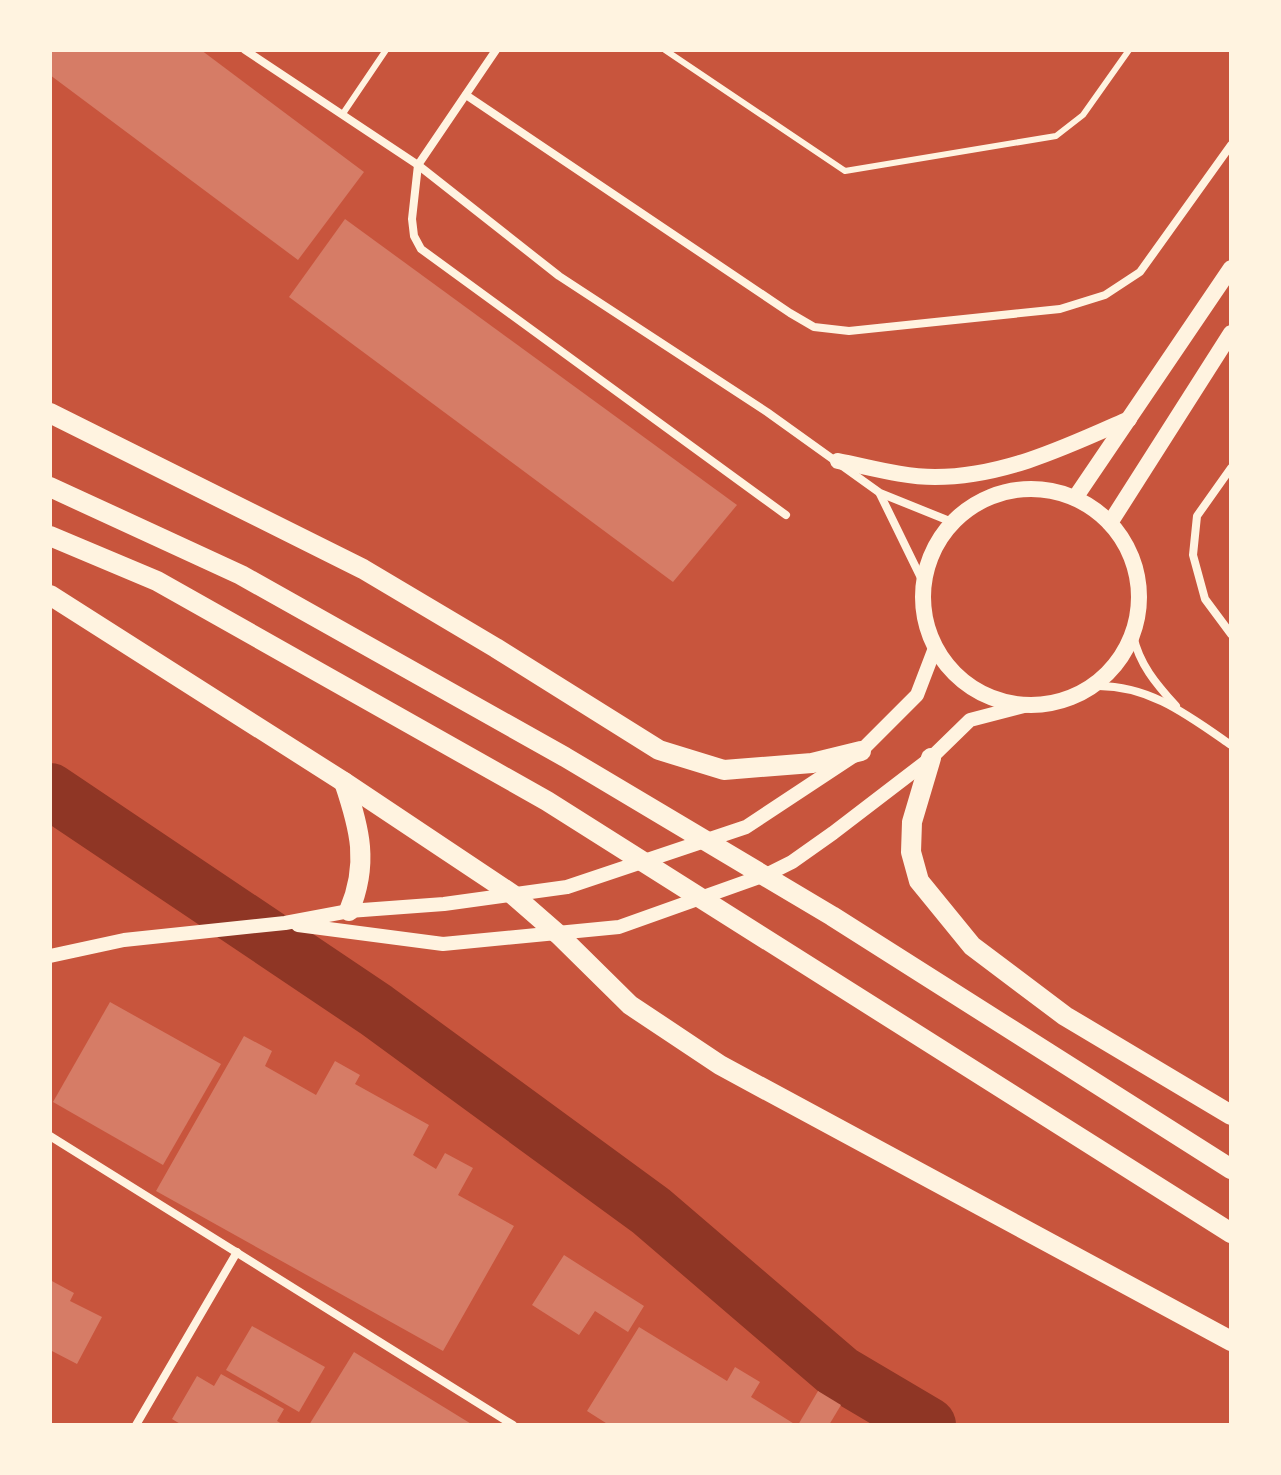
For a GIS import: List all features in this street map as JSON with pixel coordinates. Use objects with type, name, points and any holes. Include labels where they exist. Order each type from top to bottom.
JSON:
[{"type":"main road","points":[[1075,498],[1231,268]]},
{"type":"main road","points":[[1110,523],[1231,333]]},
{"type":"main road","points":[[50,413],[363,569],[659,750],[724,770],[812,763],[861,751]]},
{"type":"main road","points":[[838,461],[921,475],[963,474],[1057,451],[1129,419]]},
{"type":"main road","points":[[50,487],[241,575],[565,757],[832,916],[1231,1169]]},
{"type":"main road","points":[[1043,490],[1075,498],[1110,523],[1128,548],[1138,576],[1139,606],[1133,635],[1118,661],[1094,686],[1062,700],[1028,705],[994,699],[956,676],[935,648],[924,616],[923,582],[933,549],[952,522],[979,502],[1010,491],[1043,490]]},
{"type":"main road","points":[[50,536],[157,581],[547,801],[1231,1233]]},
{"type":"main road","points":[[50,595],[344,782],[512,894],[630,1005],[720,1065],[1231,1341]]},
{"type":"main road","points":[[931,758],[912,822],[911,852],[919,881],[972,946],[1065,1016],[1231,1115]]},
{"type":"main road","points":[[344,782],[358,823],[361,854],[357,892],[349,911]]},
{"type":"street","points":[[245,50],[418,165],[559,276],[838,461],[880,493],[952,522]]},
{"type":"street","points":[[496,50],[418,165],[412,219],[414,236],[421,249],[786,515]]},
{"type":"street","points":[[466,95],[790,313],[814,327],[849,331],[1060,309],[1105,295],[1140,272],[1231,145]]},
{"type":"street","points":[[1231,468],[1197,516],[1193,555],[1205,599],[1231,634]]},
{"type":"street","points":[[880,493],[923,582]]},
{"type":"street","points":[[1133,635],[1142,663],[1179,709]]},
{"type":"street","points":[[50,956],[124,940],[567,887],[746,827],[861,751],[917,695],[935,648]]},
{"type":"street","points":[[1094,686],[1127,687],[1149,694],[1179,709],[1231,745]]},
{"type":"street","points":[[285,923],[443,944],[619,927],[768,874],[792,862],[931,758],[970,720],[1028,705]]},
{"type":"street","points":[[50,1136],[513,1425]]},
{"type":"street","points":[[136,1425],[237,1252]]},
{"type":"lane","points":[[342,115],[386,50]]},
{"type":"lane","points":[[665,50],[845,171],[1056,136],[1083,115],[1129,50]]},
{"type":"building","points":[[50,50],[201,50],[364,172],[298,260],[50,75]]},
{"type":"building","points":[[345,219],[737,505],[673,582],[289,297]]},
{"type":"building","points":[[110,1002],[221,1064],[163,1165],[53,1102]]},
{"type":"building","points":[[244,1036],[272,1051],[265,1066],[316,1095],[335,1061],[360,1075],[355,1084],[429,1125],[413,1155],[436,1169],[445,1153],[473,1168],[458,1195],[514,1226],[443,1351],[156,1191]]},
{"type":"building","points":[[564,1255],[644,1306],[628,1332],[595,1311],[579,1335],[532,1305]]},
{"type":"building","points":[[50,1280],[74,1293],[70,1301],[102,1317],[77,1364],[50,1350]]},
{"type":"building","points":[[252,1326],[325,1367],[299,1412],[226,1370]]},
{"type":"building","points":[[639,1327],[727,1381],[735,1367],[760,1382],[751,1397],[796,1425],[609,1425],[587,1411]]},
{"type":"building","points":[[354,1352],[473,1425],[309,1425]]},
{"type":"building","points":[[221,1374],[284,1409],[277,1421],[284,1425],[182,1425],[172,1419],[197,1376],[214,1386]]},
{"type":"building","points":[[818,1391],[841,1405],[829,1425],[798,1425]]},
{"type":"waterway","points":[[50,791],[376,1010],[651,1211],[840,1373],[928,1425]]}]
